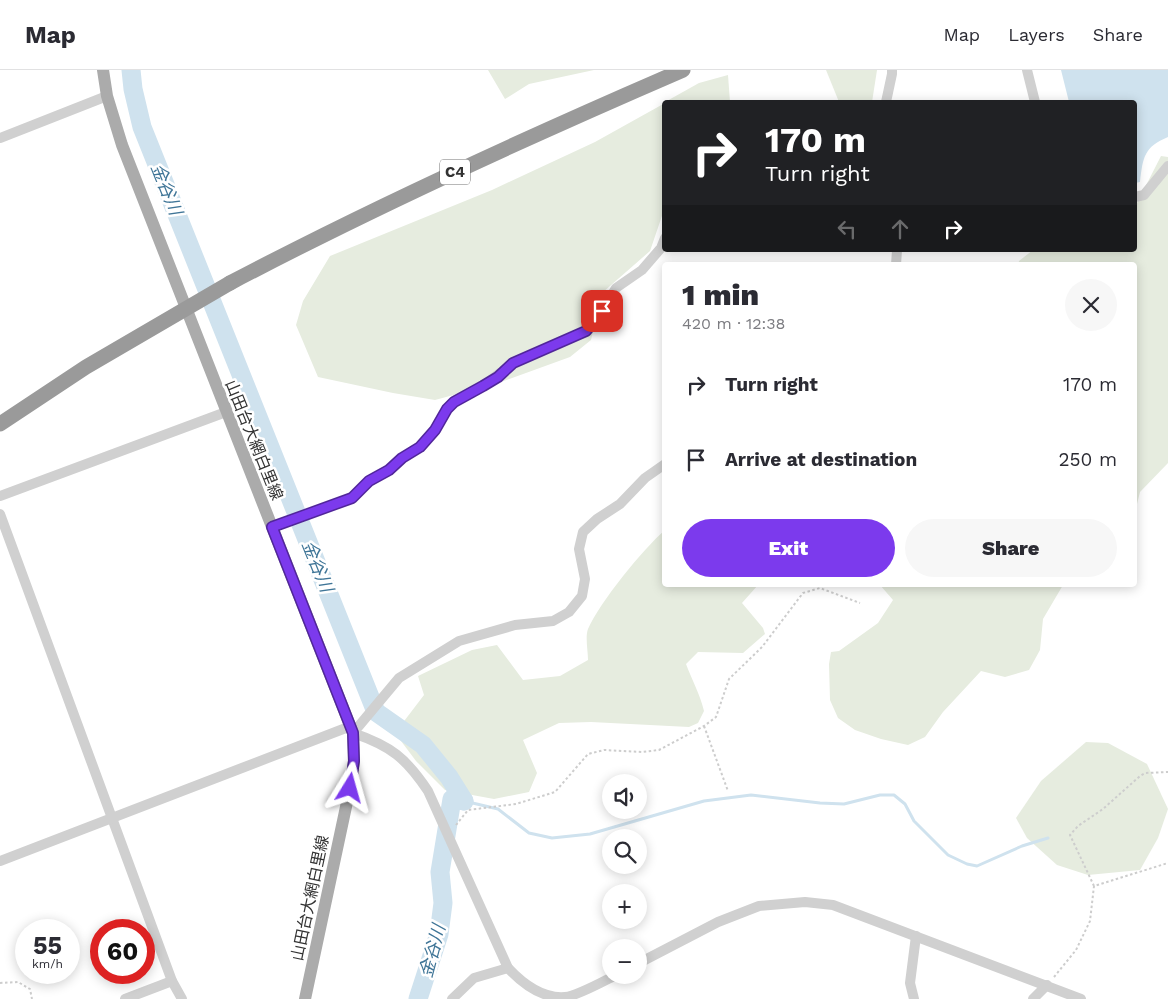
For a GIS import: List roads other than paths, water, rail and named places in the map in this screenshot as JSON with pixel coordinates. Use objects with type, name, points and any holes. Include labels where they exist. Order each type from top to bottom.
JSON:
[{"type":"highway","name":"C4","points":[[0,424],[86,367],[230,283],[295,249],[529,137],[683,70]]},
{"type":"main road","name":"山田台大網白里線","points":[[103,70],[107,96],[122,145],[352,730],[354,761],[350,788],[305,999]]},
{"type":"street","points":[[886,100],[892,70]]},
{"type":"street","points":[[1027,70],[1034,100]]},
{"type":"street","points":[[0,138],[107,96]]},
{"type":"street","points":[[1137,197],[1144,195],[1168,166]]},
{"type":"street","points":[[272,527],[352,498],[369,481],[389,470],[402,458],[420,447],[435,430],[447,409],[454,402],[491,382],[513,363],[586,331],[602,311],[616,288],[642,270],[662,246]]},
{"type":"street","points":[[0,496],[226,412]]},
{"type":"street","points":[[0,861],[110,818],[352,730],[399,678],[459,641],[515,625],[553,621],[568,612],[582,596],[584,579],[579,549],[583,532],[597,519],[620,504],[645,478],[662,466]]},
{"type":"street","points":[[0,514],[2,527],[110,818],[172,981],[182,999]]},
{"type":"street","points":[[352,730],[392,749],[416,772],[428,791],[508,968],[521,982],[535,991],[566,998],[602,981]]},
{"type":"street","points":[[647,959],[718,922],[759,906],[784,902],[805,902],[833,905],[1081,999]]},
{"type":"street","points":[[914,999],[910,983],[916,936]]},
{"type":"street","points":[[452,999],[474,978],[508,968]]},
{"type":"street","points":[[125,999],[172,981]]},
{"type":"street","points":[[1033,999],[1048,985]]},
{"type":"water","points":[[1061,70],[1168,70],[1168,137],[1149,149],[1142,166],[1140,182],[1137,183],[1137,100],[1068,100]]},
{"type":"waterway","name":"金谷川","points":[[131,70],[133,89],[142,127],[376,712],[423,745],[449,777],[464,801]]},
{"type":"waterway","points":[[464,801],[498,809],[529,833],[552,838],[590,834],[704,801],[751,795],[844,804],[880,795],[894,795],[905,804],[914,821],[948,855],[967,864],[977,866],[1022,846],[1048,838]]},
{"type":"waterway","name":"金谷川","points":[[418,999],[439,934],[443,903],[440,872],[452,799],[464,801]]}]
